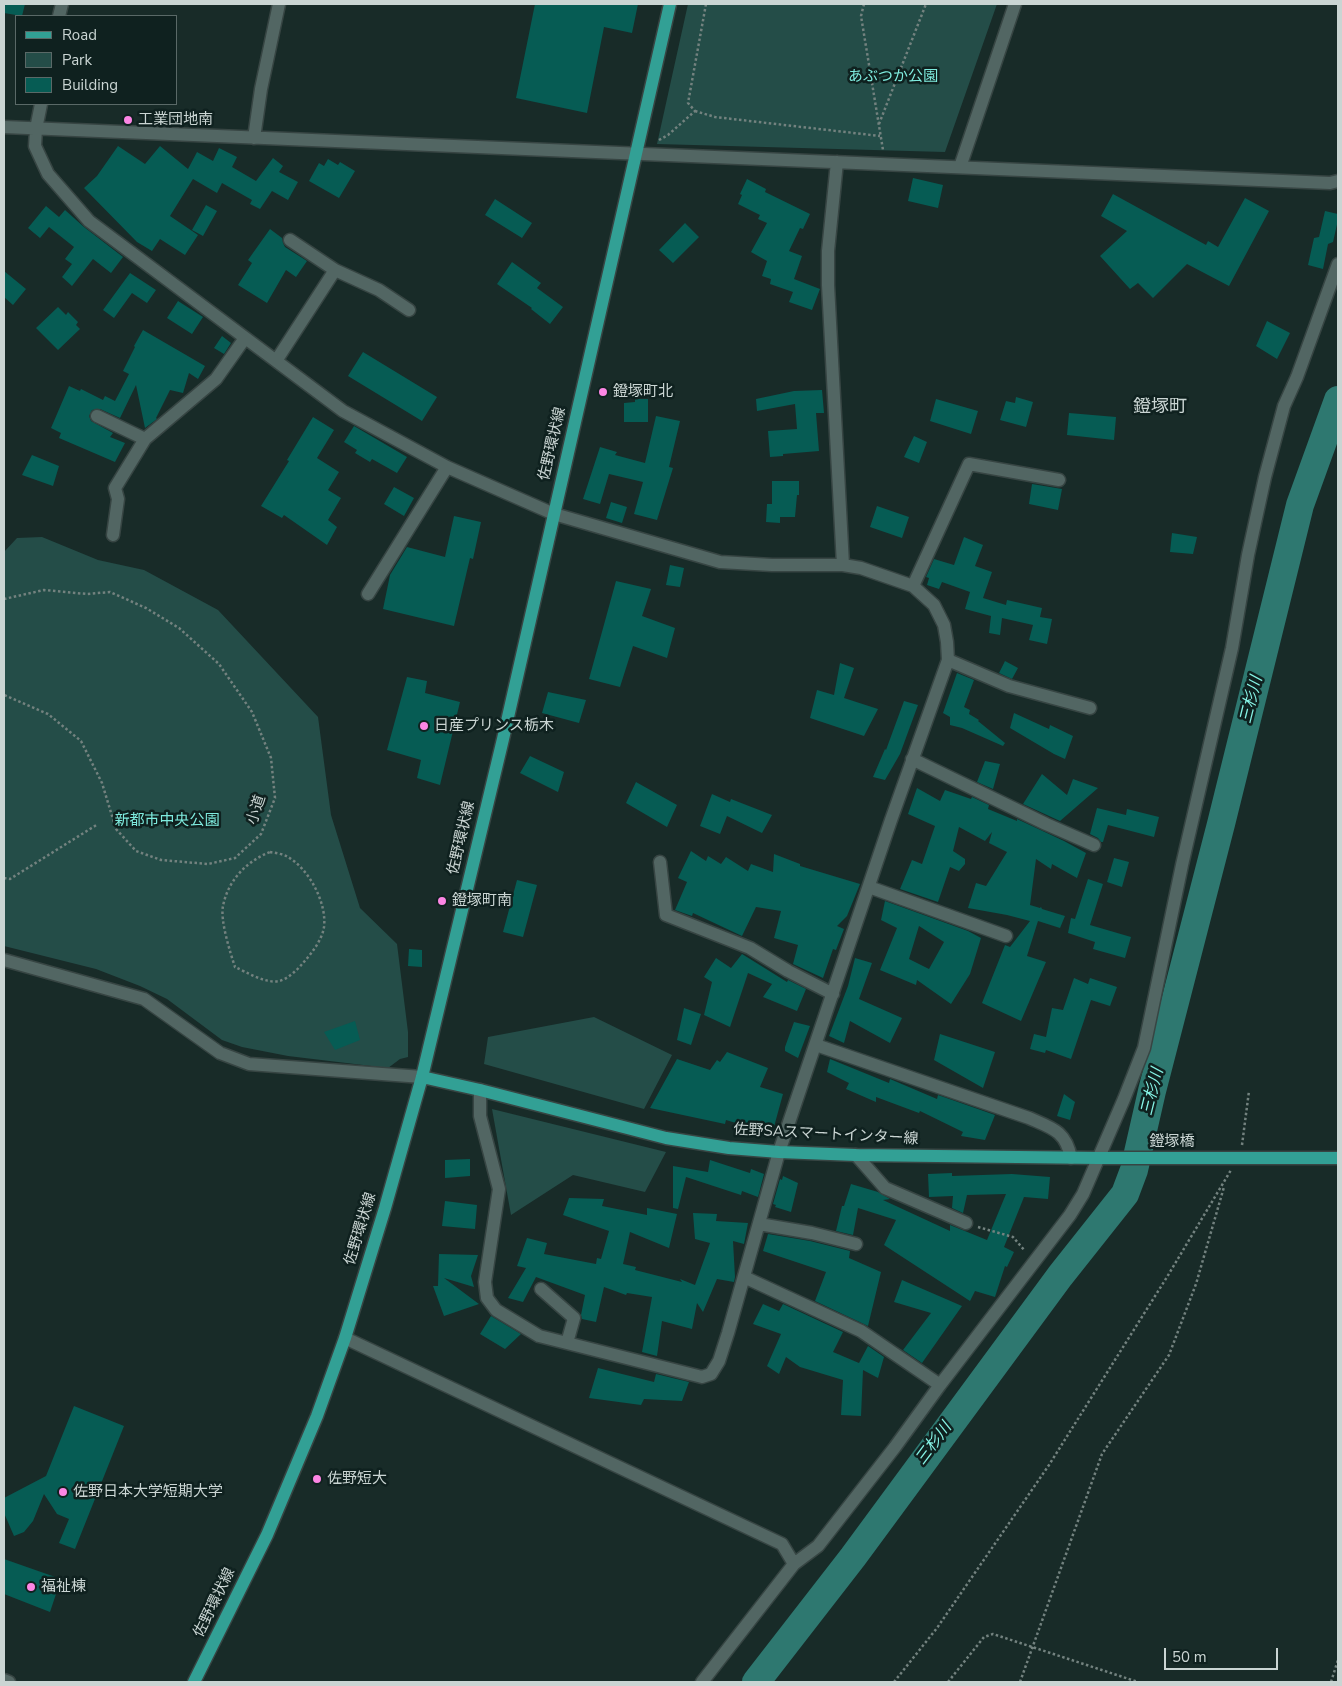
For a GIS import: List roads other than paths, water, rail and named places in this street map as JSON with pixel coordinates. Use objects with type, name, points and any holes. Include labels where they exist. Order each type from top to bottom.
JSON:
[{"type":"main road","name":"佐野環状線","points":[[194,1682],[267,1535],[295,1472],[345,1338],[385,1208],[422,1077],[501,748],[670,4]]},
{"type":"main road","name":"佐野SAスマートインター線","points":[[422,1077],[666,1138],[729,1148],[856,1156],[1116,1158]]},
{"type":"main road","name":"鐙塚橋","points":[[1116,1158],[1338,1158]]},
{"type":"street","points":[[254,138],[279,4]]},
{"type":"street","points":[[960,167],[1015,4]]},
{"type":"street","points":[[41,105],[36,128],[35,146],[48,174],[89,221],[343,411],[447,468],[554,514],[720,562],[772,565],[843,565],[861,568],[913,586],[934,605],[944,625],[948,660],[912,759],[779,1152],[721,1354],[711,1374],[702,1377],[539,1336],[496,1310],[487,1298],[485,1282],[499,1189],[480,1116],[480,1090]]},
{"type":"street","points":[[4,127],[1330,183],[1338,181]]},
{"type":"street","points":[[837,162],[828,251],[828,285],[843,565]]},
{"type":"street","points":[[290,240],[335,270],[379,290],[408,310]]},
{"type":"street","points":[[702,1682],[794,1564],[818,1546],[1070,1215],[1083,1194],[1144,1048],[1182,864],[1232,648],[1248,556],[1265,477],[1284,406],[1304,358],[1338,264]]},
{"type":"street","points":[[276,361],[335,270]]},
{"type":"street","points":[[113,535],[118,499],[115,488],[145,439],[216,379],[245,338]]},
{"type":"street","points":[[98,416],[145,439]]},
{"type":"street","points":[[913,586],[969,464],[1059,480]]},
{"type":"street","points":[[368,594],[447,468]]},
{"type":"street","points":[[948,660],[1009,686],[1090,708]]},
{"type":"street","points":[[912,759],[1046,824],[1094,845]]},
{"type":"street","points":[[660,862],[666,916],[750,948],[788,971],[833,994]]},
{"type":"street","points":[[869,887],[1006,936]]},
{"type":"street","points":[[4,960],[144,999],[220,1053],[249,1064],[422,1077]]},
{"type":"street","points":[[816,1045],[996,1106],[1045,1125],[1063,1136],[1069,1147],[1071,1158]]},
{"type":"street","points":[[856,1156],[885,1188],[966,1223]]},
{"type":"street","points":[[758,1224],[812,1233],[856,1244]]},
{"type":"street","points":[[744,1277],[861,1331],[940,1385]]},
{"type":"street","points":[[541,1289],[574,1318],[567,1343]]},
{"type":"street","points":[[345,1338],[782,1544],[794,1564]]},
{"type":"street","points":[[4,1680],[9,1682]]},
{"type":"waterway","name":"三杉川","points":[[756,1682],[853,1557],[1060,1276],[1125,1194],[1134,1170],[1152,1091],[1221,824],[1300,505],[1338,400]]},
{"type":"place","name":"工業団地南","points":[[128,120]]},
{"type":"place","name":"鐙塚町北","points":[[603,392]]},
{"type":"place","name":"日産プリンス栃木","points":[[424,726]]},
{"type":"place","name":"鐙塚町南","points":[[442,901]]},
{"type":"place","name":"佐野短大","points":[[317,1479]]},
{"type":"place","name":"佐野日本大学短期大学","points":[[63,1492]]},
{"type":"place","name":"福祉棟","points":[[31,1587]]},
{"type":"district","name":"鐙塚町","points":[[1160,408]]},
{"type":"park label","name":"あぶつか公園","points":[[893,77]]},
{"type":"park label","name":"新都市中央公園","points":[[167,821]]}]
